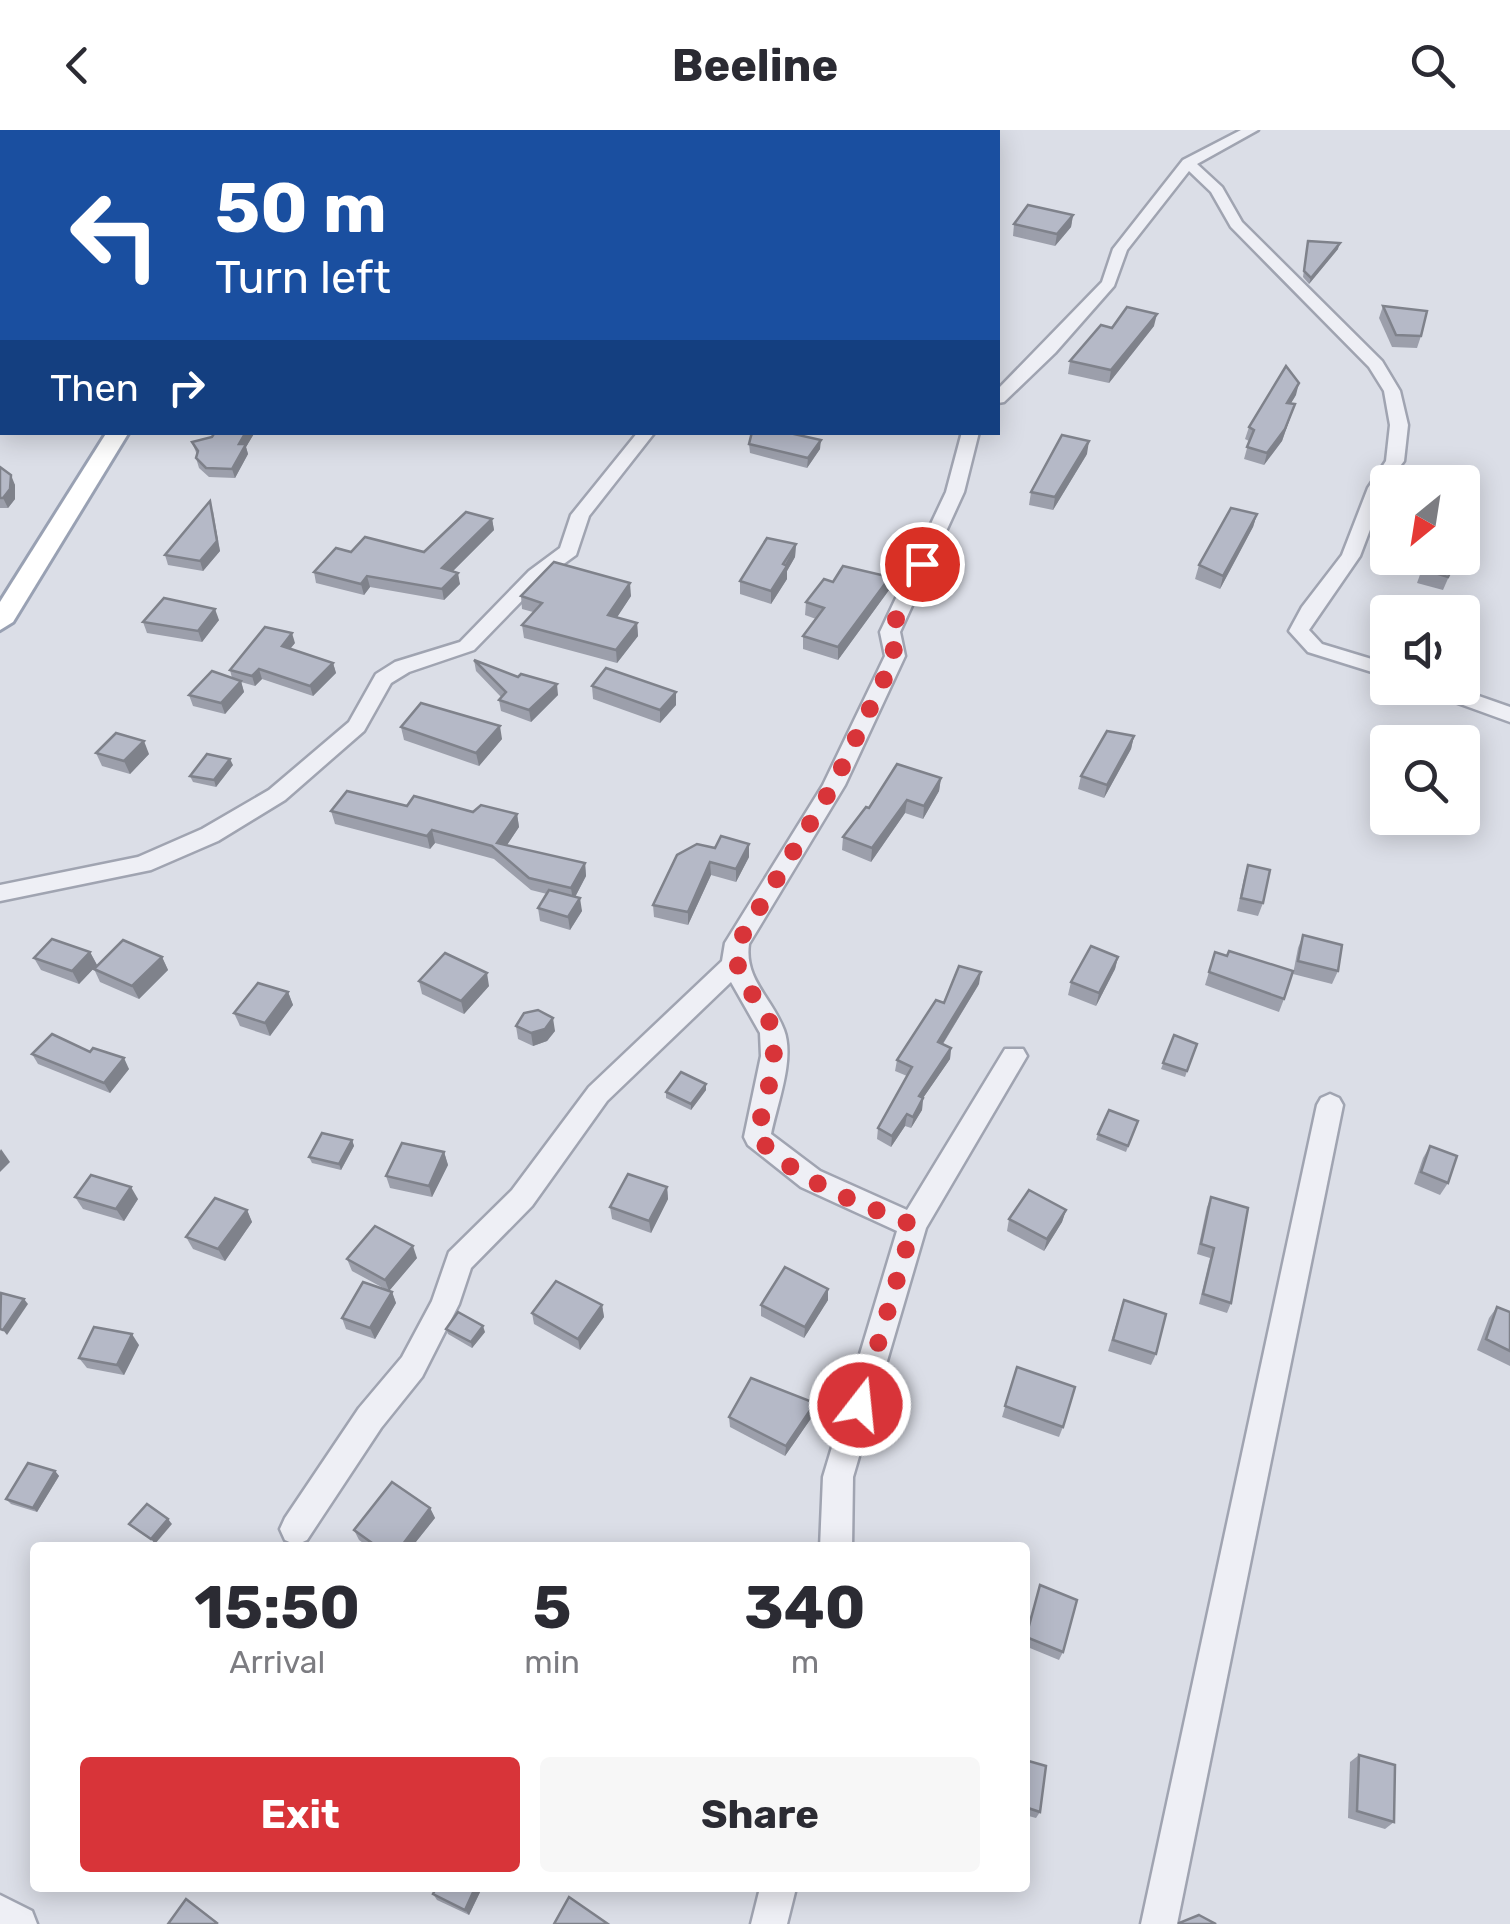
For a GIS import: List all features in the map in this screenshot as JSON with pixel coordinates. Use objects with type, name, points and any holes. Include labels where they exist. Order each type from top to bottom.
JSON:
[{"type":"main road","points":[[0,622],[116,435]]},
{"type":"street","points":[[1000,396],[1108,284],[1120,249],[1188,163],[1251,130]]},
{"type":"street","points":[[1188,163],[1205,175],[1236,224],[1376,364],[1392,390],[1399,425],[1395,461],[1377,488],[1351,556],[1309,611],[1300,631],[1316,648],[1370,665]]},
{"type":"street","points":[[0,893],[142,864],[210,835],[278,795],[357,726],[382,678],[402,667],[467,646],[536,575],[569,551],[580,515],[644,435]]},
{"type":"street","points":[[296,1528],[370,1418],[412,1367],[445,1304],[459,1261],[522,1198],[598,1094],[734,965],[738,943],[834,784],[895,656],[890,632],[955,492],[970,435]]},
{"type":"street","points":[[1480,704],[1510,715]]},
{"type":"street","points":[[734,965],[773,1033],[774,1056],[757,1137],[786,1167],[810,1182],[913,1225]]},
{"type":"street","points":[[836,1542],[838,1478],[913,1225],[1014,1056]]},
{"type":"street","points":[[1159,1924],[1330,1105]]},
{"type":"street","points":[[769,1924],[777,1892]]},
{"type":"street","points":[[0,1914],[19,1924]]},
{"type":"building","points":[[1028,205],[1073,215],[1057,234],[1014,224]]},
{"type":"building","points":[[1308,241],[1340,243],[1311,278],[1304,271]]},
{"type":"building","points":[[1383,306],[1427,311],[1421,336],[1396,335]]},
{"type":"building","points":[[1127,307],[1157,314],[1111,370],[1070,361],[1101,325],[1112,328]]},
{"type":"building","points":[[1286,366],[1299,383],[1287,403],[1295,404],[1285,429],[1267,453],[1247,447],[1254,430],[1249,427]]},
{"type":"building","points":[[244,435],[239,444],[246,444],[232,469],[206,468],[196,458],[198,451],[192,442]]},
{"type":"building","points":[[751,435],[798,435],[821,440],[808,458],[749,444]]},
{"type":"building","points":[[1062,435],[1089,441],[1055,497],[1031,492]]},
{"type":"building","points":[[0,467],[11,475],[10,489],[3,498],[0,498]]},
{"type":"building","points":[[210,501],[217,541],[200,561],[165,555]]},
{"type":"building","points":[[1231,508],[1257,514],[1223,576],[1199,565]]},
{"type":"building","points":[[466,512],[492,519],[442,568],[458,573],[442,589],[367,576],[361,584],[314,572],[336,548],[351,552],[365,537],[424,552]]},
{"type":"building","points":[[767,538],[796,544],[771,591],[740,581]]},
{"type":"building","points":[[554,562],[630,583],[608,615],[637,623],[616,650],[522,625],[542,603],[521,596]]},
{"type":"building","points":[[843,566],[890,577],[838,647],[803,636],[824,608],[806,602],[824,579],[833,582]]},
{"type":"building","points":[[164,598],[215,609],[198,631],[143,622]]},
{"type":"building","points":[[265,627],[292,633],[282,646],[333,663],[310,686],[259,669],[252,676],[230,670]]},
{"type":"building","points":[[474,660],[518,677],[521,674],[557,684],[529,710],[499,700],[506,692]]},
{"type":"building","points":[[606,668],[676,692],[660,710],[592,686]]},
{"type":"building","points":[[212,671],[241,681],[221,703],[189,695]]},
{"type":"building","points":[[421,703],[500,726],[476,753],[401,727]]},
{"type":"building","points":[[1107,731],[1134,736],[1107,785],[1081,776]]},
{"type":"building","points":[[116,733],[144,741],[124,761],[96,753]]},
{"type":"building","points":[[207,754],[230,759],[214,780],[190,776]]},
{"type":"building","points":[[897,764],[941,778],[924,806],[907,800],[872,848],[843,837],[869,808]]},
{"type":"building","points":[[347,791],[407,806],[414,796],[473,812],[481,805],[517,814],[497,843],[585,863],[571,888],[529,878],[492,846],[432,830],[427,836],[331,811]]},
{"type":"building","points":[[721,836],[749,844],[736,869],[710,862],[688,912],[653,905],[677,855],[697,844],[715,848]]},
{"type":"building","points":[[1248,865],[1270,870],[1263,903],[1241,898]]},
{"type":"building","points":[[549,890],[580,898],[568,917],[538,908]]},
{"type":"building","points":[[1303,935],[1342,945],[1338,971],[1298,961]]},
{"type":"building","points":[[52,939],[90,952],[72,971],[34,958]]},
{"type":"building","points":[[123,940],[162,957],[132,986],[94,969]]},
{"type":"building","points":[[1091,946],[1118,957],[1099,993],[1071,982]]},
{"type":"building","points":[[1229,951],[1293,971],[1284,999],[1209,972],[1215,952],[1227,956]]},
{"type":"building","points":[[445,953],[487,973],[461,1001],[419,981]]},
{"type":"building","points":[[959,966],[981,972],[938,1042],[951,1048],[919,1096],[923,1098],[913,1117],[907,1114],[892,1136],[878,1128],[912,1067],[897,1060],[936,1000],[944,1003]]},
{"type":"building","points":[[258,983],[288,992],[265,1023],[234,1013]]},
{"type":"building","points":[[538,1010],[553,1018],[545,1029],[531,1033],[516,1026],[524,1013]]},
{"type":"building","points":[[52,1034],[90,1052],[93,1048],[124,1058],[104,1083],[32,1054]]},
{"type":"building","points":[[1174,1035],[1197,1044],[1187,1071],[1163,1063]]},
{"type":"building","points":[[681,1072],[706,1084],[691,1104],[666,1092]]},
{"type":"building","points":[[1109,1110],[1138,1121],[1128,1146],[1098,1134]]},
{"type":"building","points":[[322,1133],[352,1140],[339,1164],[309,1157]]},
{"type":"building","points":[[402,1143],[444,1152],[429,1186],[386,1176]]},
{"type":"building","points":[[1430,1146],[1457,1156],[1448,1183],[1421,1172]]},
{"type":"building","points":[[628,1174],[667,1187],[649,1221],[610,1207]]},
{"type":"building","points":[[91,1175],[131,1187],[116,1209],[75,1197]]},
{"type":"building","points":[[1029,1190],[1066,1210],[1047,1239],[1009,1219]]},
{"type":"building","points":[[1211,1197],[1248,1208],[1231,1303],[1203,1294],[1214,1248],[1201,1244]]},
{"type":"building","points":[[215,1198],[247,1210],[218,1249],[186,1237]]},
{"type":"building","points":[[375,1226],[413,1246],[385,1280],[347,1259]]},
{"type":"building","points":[[785,1267],[828,1289],[805,1327],[761,1305]]},
{"type":"building","points":[[556,1281],[602,1305],[578,1339],[532,1313]]},
{"type":"building","points":[[363,1282],[392,1292],[370,1328],[342,1318]]},
{"type":"building","points":[[1,1293],[24,1299],[3,1330],[0,1329]]},
{"type":"building","points":[[1124,1300],[1166,1314],[1156,1354],[1113,1340]]},
{"type":"building","points":[[1497,1307],[1510,1312],[1510,1351],[1486,1339]]},
{"type":"building","points":[[458,1312],[483,1326],[471,1342],[446,1329]]},
{"type":"building","points":[[94,1327],[132,1334],[117,1365],[79,1358]]},
{"type":"building","points":[[1017,1367],[1075,1387],[1063,1427],[1005,1406]]},
{"type":"building","points":[[751,1378],[815,1403],[786,1446],[729,1417]]},
{"type":"building","points":[[28,1463],[55,1471],[33,1508],[6,1499]]},
{"type":"building","points":[[392,1482],[430,1508],[404,1542],[371,1542],[354,1530]]},
{"type":"building","points":[[147,1504],[168,1519],[151,1539],[129,1524]]},
{"type":"building","points":[[1040,1585],[1077,1600],[1063,1652],[1030,1639],[1030,1622]]},
{"type":"building","points":[[1359,1755],[1395,1765],[1394,1822],[1357,1811]]},
{"type":"building","points":[[1030,1761],[1046,1766],[1040,1812],[1030,1809]]},
{"type":"building","points":[[434,1892],[473,1892],[465,1910]]},
{"type":"building","points":[[569,1897],[608,1924],[554,1924]]},
{"type":"building","points":[[186,1899],[217,1923],[168,1924]]},
{"type":"building","points":[[1199,1915],[1216,1924],[1179,1924],[1179,1923]]},
{"type":"route","points":[[860,1405],[913,1225],[810,1182],[786,1167],[757,1137],[774,1056],[773,1033],[734,965],[738,943],[834,784],[895,656],[890,632],[922,564]]}]
